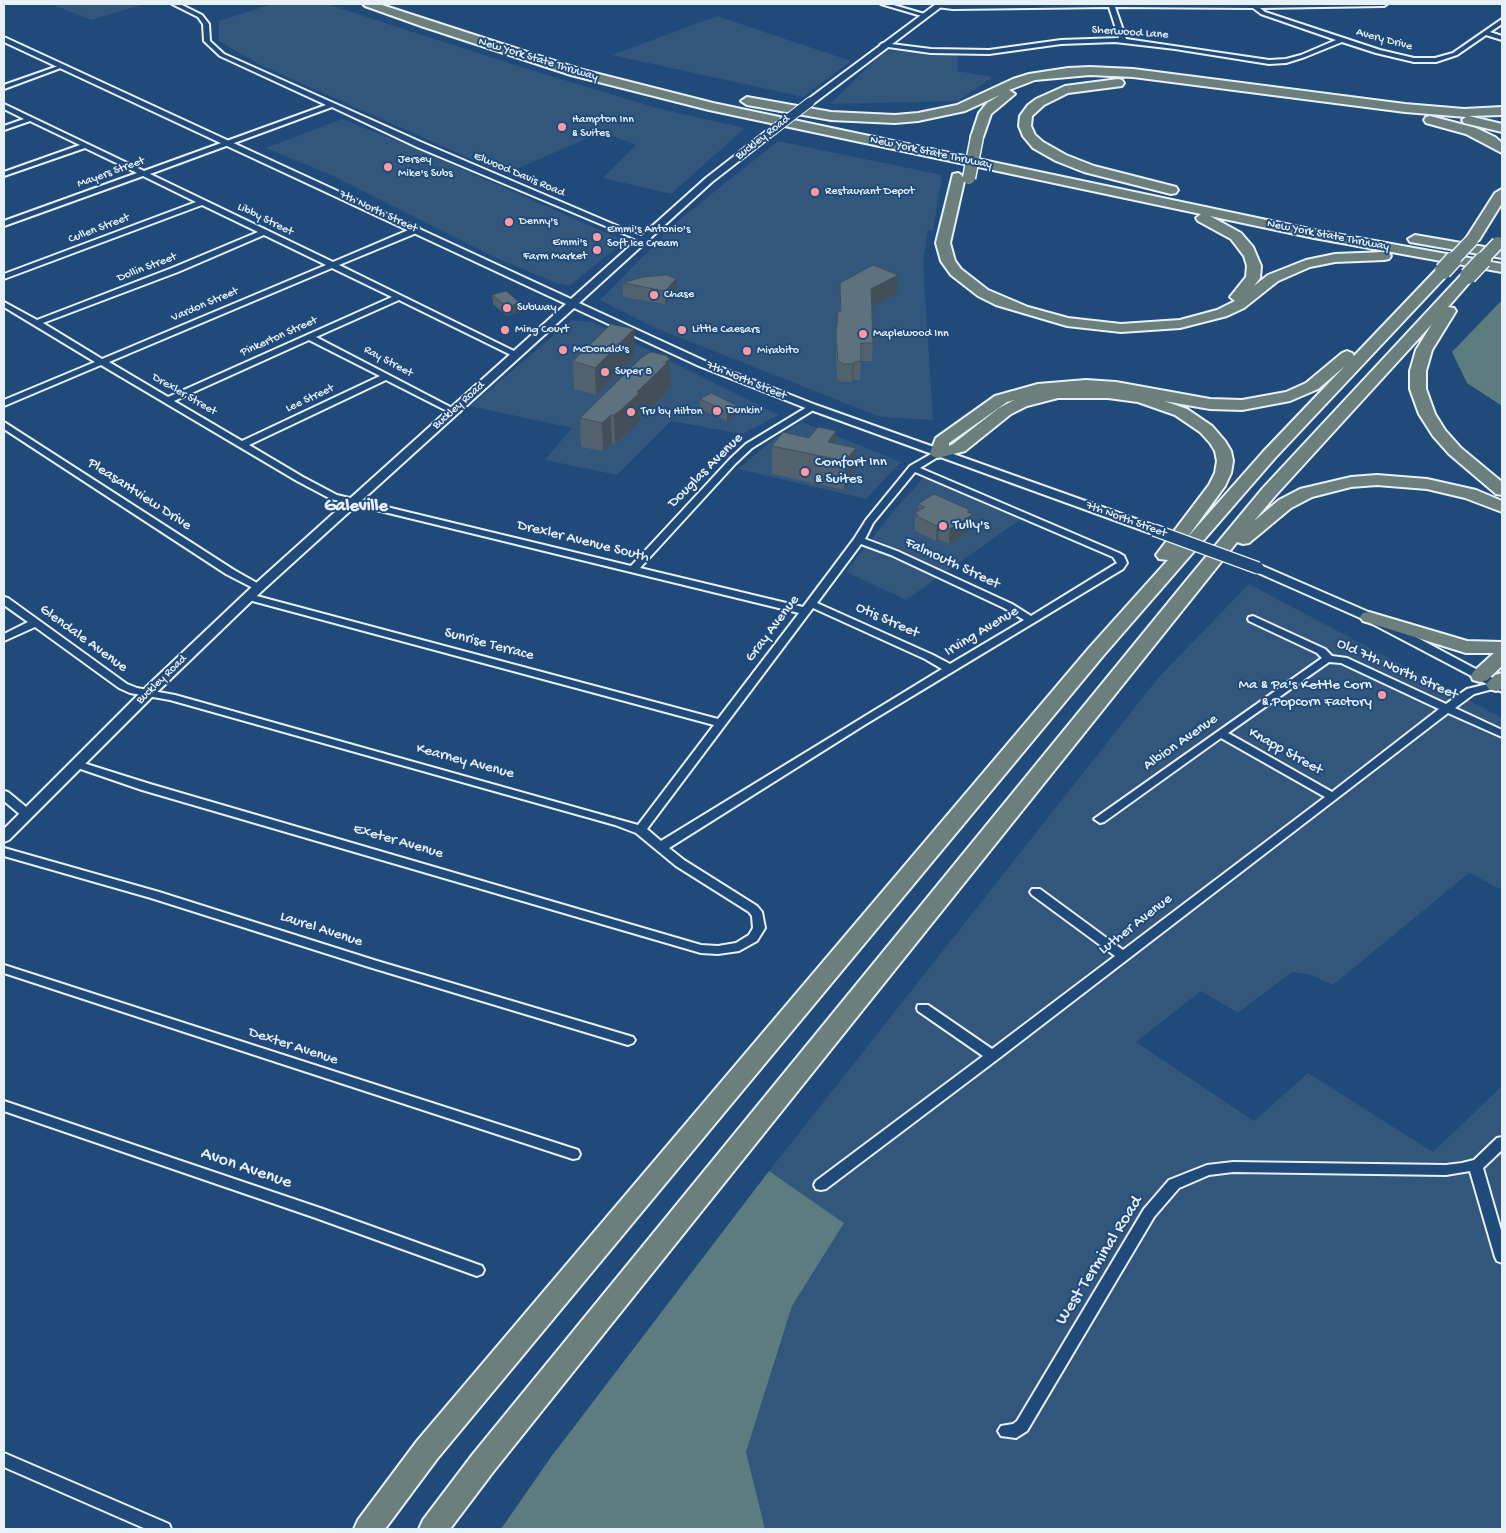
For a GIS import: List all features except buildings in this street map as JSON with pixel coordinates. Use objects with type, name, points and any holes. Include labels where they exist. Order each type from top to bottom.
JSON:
[{"type":"highway","name":"New York State Thruway","points":[[369,4],[492,46],[636,88],[730,111],[1314,234],[1502,270]]},
{"type":"highway","name":"New York State Thruway","points":[[403,4],[542,48]]},
{"type":"highway","points":[[973,136],[971,122],[978,109],[1005,87],[1017,82],[1052,74],[1111,71],[1502,129]]},
{"type":"highway","points":[[1105,189],[1187,212],[1224,228],[1246,246],[1254,266],[1253,278],[1246,289],[1235,299],[1216,308],[1182,318],[1147,322],[1112,322],[1073,318],[1053,314],[1010,300],[978,281],[966,270],[956,252],[956,237],[964,178],[973,136],[985,113],[1000,99],[1024,87],[1060,78],[1082,76],[1120,77],[1230,92]]},
{"type":"highway","points":[[1175,192],[1089,169],[1061,158],[1038,145],[1029,136],[1025,126],[1026,116],[1032,108],[1053,95],[1082,86],[1105,83],[1145,83],[1356,106],[1435,111],[1502,112]]},
{"type":"highway","name":"New York State Thruway","points":[[1005,87],[961,108],[918,117],[895,119],[831,116],[742,100],[1297,216]]},
{"type":"highway","points":[[1356,106],[1450,124],[1480,135],[1502,149]]},
{"type":"highway","points":[[964,178],[943,243],[948,261],[956,272],[975,288],[1001,302],[1067,322],[1121,328],[1153,327],[1201,320],[1239,305],[1273,278],[1286,271],[1306,264],[1335,258],[1387,256],[1420,258],[1502,270]]},
{"type":"highway","points":[[1472,240],[1502,193]]},
{"type":"highway","points":[[368,1529],[427,1450],[1062,693],[1269,455],[1502,210]]},
{"type":"highway","name":"New York State Thruway","points":[[1326,222],[1501,245]]},
{"type":"highway","points":[[433,1529],[483,1463],[1269,492],[1468,276],[1501,245]]},
{"type":"highway","points":[[1468,276],[1455,305],[1440,323],[1424,350],[1418,371],[1418,389],[1427,414],[1439,433],[1455,450],[1502,490]]},
{"type":"highway","points":[[938,453],[942,441],[995,402],[1038,389],[1086,385],[1116,387],[1185,400],[1229,405],[1268,402],[1290,396],[1312,386],[1344,359],[1410,296],[1430,285]]},
{"type":"highway","points":[[938,453],[959,448],[1005,412],[1021,403],[1056,393],[1085,392],[1108,392],[1141,398],[1181,412],[1206,429],[1223,451],[1223,473],[1217,486],[1062,693]]},
{"type":"highway","points":[[1196,580],[1285,504],[1306,493],[1332,485],[1377,480],[1427,484],[1470,494],[1502,508]]},
{"type":"highway","points":[[1370,617],[1466,647],[1502,648]]},
{"type":"highway","points":[[1490,684],[1502,656]]},
{"type":"street","name":"Elwood Davis Road","points":[[175,4],[200,16],[206,24],[208,41],[222,55],[446,156],[644,239]]},
{"type":"street","points":[[884,4],[925,15]]},
{"type":"street","points":[[939,5],[953,7],[1112,5],[1254,7],[1384,4]]},
{"type":"street","name":"Buckley Road","points":[[4,837],[148,693],[248,597],[709,180],[939,5]]},
{"type":"street","points":[[1112,5],[1123,41]]},
{"type":"street","name":"Avery Drive","points":[[1254,7],[1263,13],[1341,40],[1399,58],[1414,60],[1436,60],[1455,54],[1502,21]]},
{"type":"street","points":[[1485,33],[1502,38]]},
{"type":"street","name":"Sherwood Lane","points":[[884,45],[931,51],[972,52],[1001,51],[1061,42],[1123,41],[1269,62],[1286,61],[1304,56],[1341,40]]},
{"type":"street","name":"7th North Street","points":[[5,41],[63,66],[703,364],[812,407],[1258,568],[1370,617],[1490,684]]},
{"type":"street","points":[[4,87],[63,66]]},
{"type":"street","points":[[226,142],[332,105]]},
{"type":"street","name":"Libby Street","points":[[4,106],[516,354]]},
{"type":"street","points":[[4,128],[30,119]]},
{"type":"street","name":"Mayers Street","points":[[4,224],[226,142]]},
{"type":"street","points":[[4,174],[85,146]]},
{"type":"street","name":"Cullen Street","points":[[4,277],[202,202]]},
{"type":"street","name":"Vardon Street","points":[[4,402],[416,230]]},
{"type":"street","name":"Dollin Street","points":[[36,323],[175,270],[265,232]]},
{"type":"street","name":"Pinkerton Street","points":[[168,400],[399,298]]},
{"type":"street","name":"Drexler Street","points":[[4,304],[334,496],[353,502]]},
{"type":"street","name":"Ray Street","points":[[310,337],[454,411]]},
{"type":"street","name":"Lee Street","points":[[243,444],[387,376]]},
{"type":"street","name":"Douglas Avenue","points":[[633,570],[749,446],[812,407]]},
{"type":"street","name":"Pleasantview Drive","points":[[4,425],[230,572],[259,587]]},
{"type":"street","name":"Gray Avenue","points":[[640,830],[859,540],[869,522],[913,468],[938,453]]},
{"type":"street","name":"Irving Avenue","points":[[661,847],[1119,567],[1122,563],[1120,558],[913,468]]},
{"type":"street","name":"Drexler Avenue South","points":[[353,502],[633,570],[808,608]]},
{"type":"street","name":"Falmouth Street","points":[[859,540],[999,602],[1031,620]]},
{"type":"street","name":"Sunrise Terrace","points":[[248,597],[721,722]]},
{"type":"street","name":"Glendale Avenue","points":[[4,600],[123,686],[134,691],[148,693]]},
{"type":"street","name":"Otis Street","points":[[808,608],[920,653],[950,669]]},
{"type":"street","name":"Old 7th North Street","points":[[1253,619],[1321,651],[1329,659],[1343,660],[1502,734]]},
{"type":"street","points":[[4,638],[35,623]]},
{"type":"street","name":"Albion Avenue","points":[[1100,819],[1322,661],[1329,659]]},
{"type":"street","name":"Luther Avenue","points":[[821,1186],[1333,797],[1404,740],[1447,709],[1490,684]]},
{"type":"street","name":"Kearney Avenue","points":[[148,693],[171,697],[619,822],[640,830],[680,863],[753,909]]},
{"type":"street","name":"Knapp Street","points":[[1222,734],[1333,797]]},
{"type":"street","name":"Exeter Avenue","points":[[76,764],[146,787],[436,870],[691,946],[711,950],[739,948],[753,938],[759,928],[758,915],[753,909]]},
{"type":"street","points":[[4,795],[27,814]]},
{"type":"street","name":"Laurel Avenue","points":[[4,852],[155,895],[374,964],[628,1040]]},
{"type":"street","points":[[1036,892],[1123,956]]},
{"type":"street","name":"Dexter Avenue","points":[[4,968],[573,1154]]},
{"type":"street","points":[[923,1008],[993,1056]]},
{"type":"street","name":"Avon Avenue","points":[[4,1106],[318,1213],[476,1270]]},
{"type":"street","points":[[1502,1142],[1478,1164],[1474,1165],[1502,1257]]},
{"type":"street","name":"West Terminal Road","points":[[1006,1431],[1016,1431],[1022,1426],[1149,1213],[1174,1184],[1207,1170],[1233,1167],[1446,1170],[1474,1165]]},
{"type":"street","points":[[4,1460],[163,1529]]},
{"type":"shaded area","points":[[51,4],[145,4],[91,20]]},
{"type":"shaded area","points":[[272,4],[327,4],[521,67],[657,108],[745,128],[671,194],[603,178],[636,145],[602,132],[505,174],[260,65],[219,41],[219,21]]},
{"type":"shaded area","points":[[717,16],[851,61],[803,97],[612,55]]},
{"type":"shaded area","points":[[885,50],[958,55],[957,71],[993,77],[958,101],[830,104]]},
{"type":"shaded area","points":[[342,119],[410,146],[625,241],[569,286],[556,283],[494,257],[333,176],[266,148]]},
{"type":"shaded area","points":[[778,141],[942,175],[933,230],[928,230],[923,263],[933,420],[880,417],[653,327],[600,300],[679,220]]},
{"type":"shaded area","points":[[572,320],[592,322],[779,415],[742,434],[671,421],[617,475],[545,460],[572,428],[470,406]]},
{"type":"shaded area","points":[[802,422],[901,462],[866,499],[738,469],[778,436]]},
{"type":"shaded area","points":[[924,477],[1021,519],[906,600],[846,572],[895,509]]},
{"type":"shaded area","points":[[1249,584],[1502,718],[1502,890],[1469,873],[1333,985],[1311,975],[1292,972],[1238,1013],[1201,991],[1136,1042],[1254,1121],[1308,1073],[1433,1152],[1502,1086],[1502,1529],[765,1529],[746,1452],[792,1306],[844,1223],[769,1171],[1158,678]]},
{"type":"green space","points":[[1502,300],[1502,406],[1467,383],[1452,352]]},
{"type":"green space","points":[[769,1171],[844,1223],[792,1306],[746,1452],[765,1529],[501,1529],[551,1457]]},
{"type":"place","name":"Hampton Inn & Suites","points":[[562,127]]},
{"type":"place","name":"Jersey Mike's Subs","points":[[388,167]]},
{"type":"place","name":"Restaurant Depot","points":[[815,192]]},
{"type":"place","name":"Denny's","points":[[509,222]]},
{"type":"place","name":"Emmi's Antonio's Soft Ice Cream","points":[[597,237]]},
{"type":"place","name":"Emmi's Farm Market","points":[[597,250]]},
{"type":"place","name":"Chase","points":[[654,295]]},
{"type":"place","name":"Subway","points":[[507,308]]},
{"type":"place","name":"Ming Court","points":[[505,330]]},
{"type":"place","name":"Little Caesars","points":[[682,330]]},
{"type":"place","name":"Maplewood Inn","points":[[863,334]]},
{"type":"place","name":"McDonald's","points":[[563,350]]},
{"type":"place","name":"Mirabito","points":[[747,351]]},
{"type":"place","name":"Super 8","points":[[605,372]]},
{"type":"place","name":"Dunkin'","points":[[717,411]]},
{"type":"place","name":"Tru by Hilton","points":[[631,412]]},
{"type":"place","name":"Comfort Inn & Suites","points":[[805,472]]},
{"type":"place","name":"Tully's","points":[[943,526]]},
{"type":"place","name":"Ma & Pa's Kettle Corn & Popcorn Factory","points":[[1382,695]]},
{"type":"district","name":"Galeville","points":[[356,507]]}]
